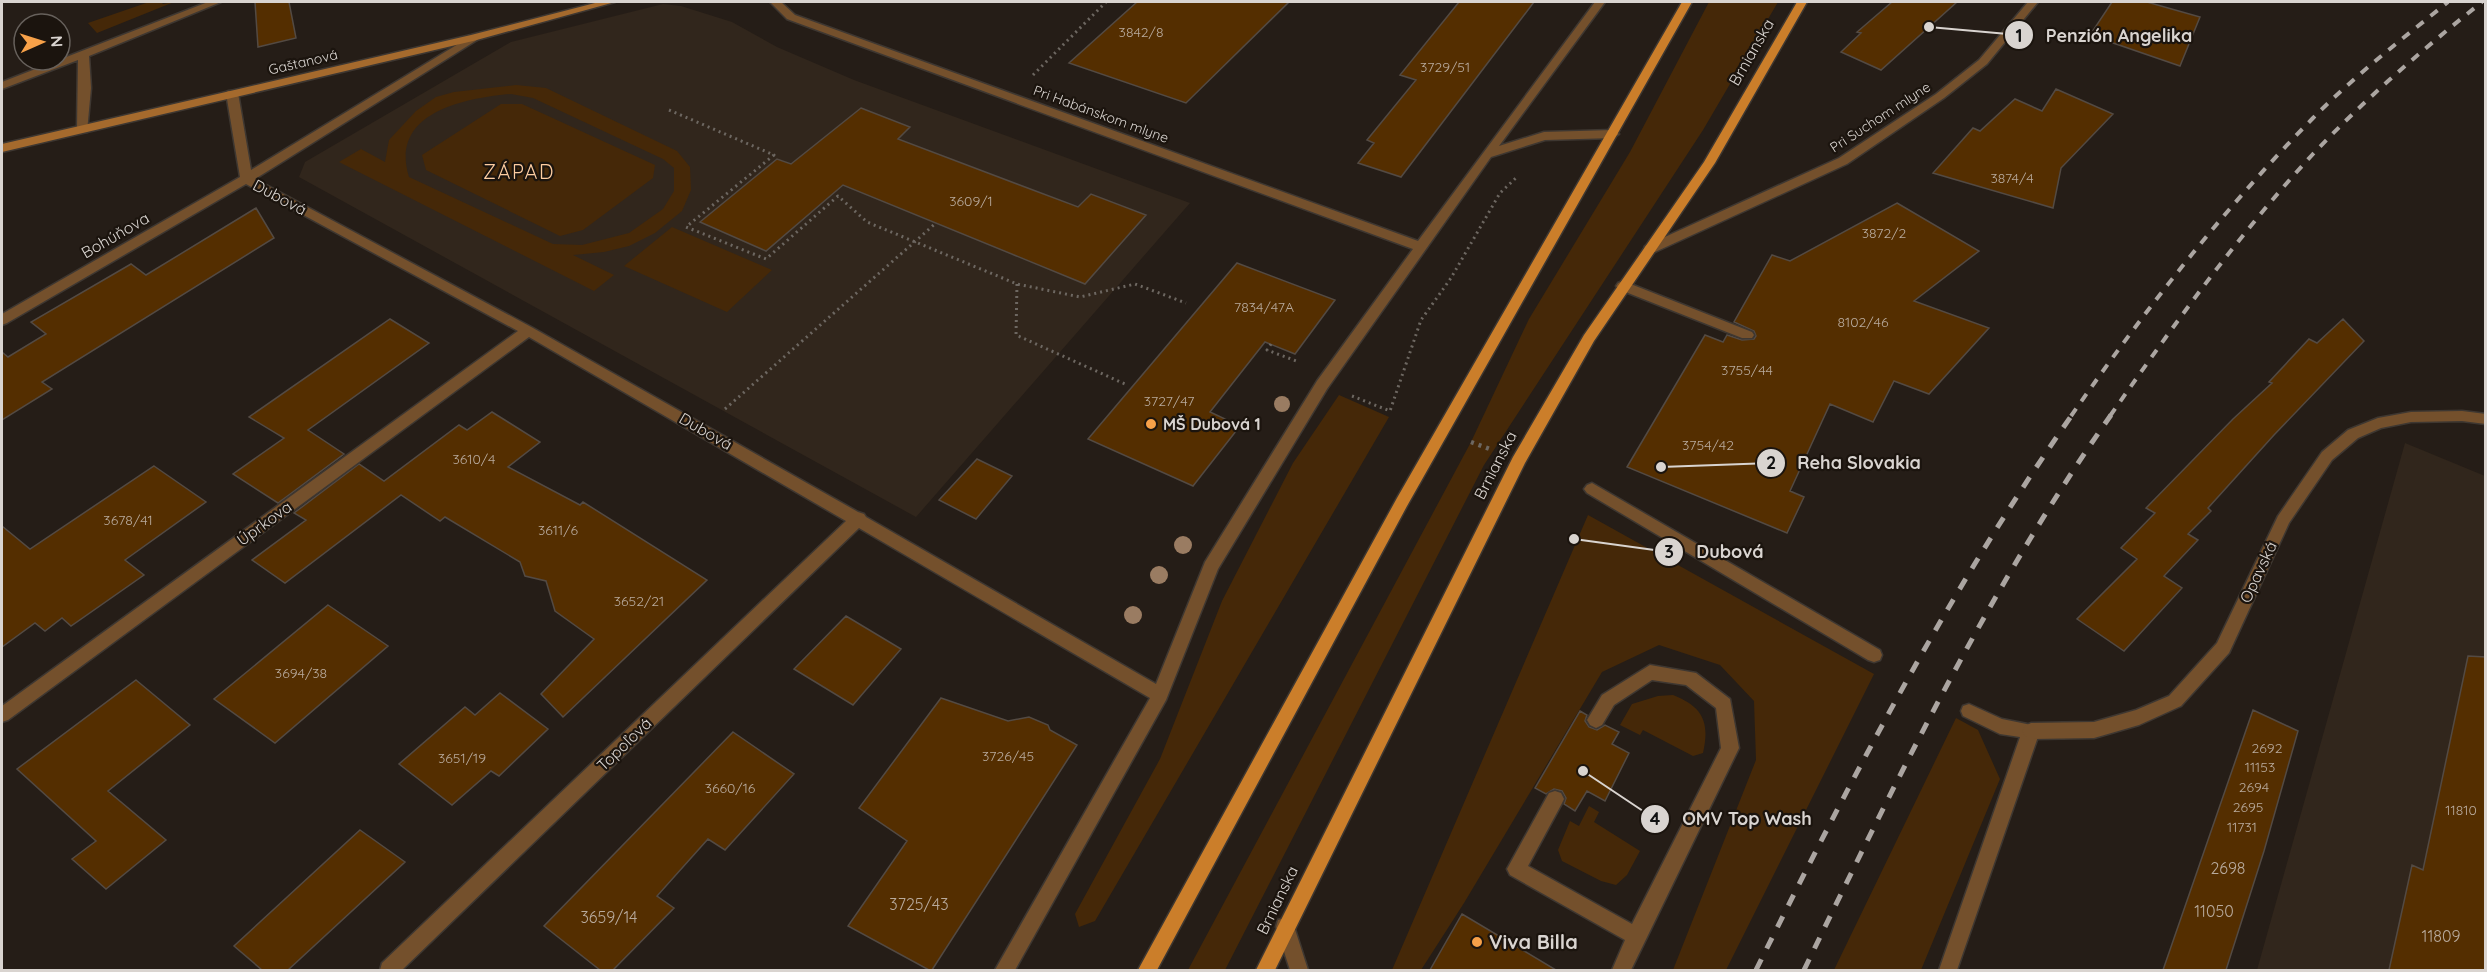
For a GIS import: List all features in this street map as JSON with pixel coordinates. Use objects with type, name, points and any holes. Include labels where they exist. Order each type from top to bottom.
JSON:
[{"type":"main road","points":[[1147,970],[1295,694],[1476,370],[1687,2]]},
{"type":"main road","name":"Brnianska","points":[[1265,970],[1518,461],[1589,338],[1709,163],[1802,2]]},
{"type":"street","points":[[2,86],[216,2]]},
{"type":"street","name":"Gaštanová","points":[[2,148],[473,38],[610,2]]},
{"type":"street","name":"Pri Habánskom mlyne","points":[[776,2],[791,17],[1421,247]]},
{"type":"street","points":[[1005,970],[1160,695],[1211,567],[1322,385],[1487,154],[1600,2]]},
{"type":"street","name":"Pri Suchom mlyne","points":[[1650,249],[1843,161],[1940,96],[1983,62],[2033,2]]},
{"type":"street","name":"Bohúňova","points":[[2,320],[246,179],[473,38]]},
{"type":"street","points":[[82,54],[85,88],[83,129]]},
{"type":"street","points":[[232,93],[246,179]]},
{"type":"street","points":[[1487,154],[1544,136],[1613,134]]},
{"type":"street","name":"Dubová","points":[[246,179],[528,331],[859,518],[1160,695]]},
{"type":"street","points":[[1623,286],[1747,335]]},
{"type":"street","name":"Úprkova","points":[[2,715],[528,331]]},
{"type":"street","name":"Opavská","points":[[1969,711],[2000,726],[2031,731],[2094,730],[2139,717],[2175,702],[2223,648],[2283,520],[2327,456],[2353,434],[2378,423],[2411,417],[2462,416],[2486,419]]},
{"type":"street","points":[[1592,489],[1874,656]]},
{"type":"street","name":"Topoľová","points":[[389,970],[859,518]]},
{"type":"street","points":[[1596,720],[1608,700],[1650,672],[1690,678],[1724,704],[1730,748],[1621,970]]},
{"type":"street","points":[[1948,970],[2031,731]]},
{"type":"street","points":[[1555,799],[1516,869],[1636,936]]},
{"type":"street","points":[[1286,927],[1299,970]]},
{"type":"path","points":[[1011,97],[1106,2]]},
{"type":"path","points":[[669,110],[774,155],[686,227],[766,259],[838,196],[867,222],[1017,284],[1080,297],[1135,284],[1186,303]]},
{"type":"path","points":[[1351,395],[1390,411],[1421,320],[1451,278],[1500,193],[1526,169]]},
{"type":"path","points":[[717,413],[723,411],[936,223]]},
{"type":"path","points":[[1017,284],[1016,334],[1125,384]]},
{"type":"path","points":[[1271,345],[1267,350],[1302,363]]},
{"type":"path","points":[[1471,442],[1493,451]]},
{"type":"shaded area","points":[[149,2],[163,4],[174,2],[97,33],[88,23]]},
{"type":"shaded area","points":[[1709,2],[1778,2],[1703,130],[1484,465],[1225,970],[1188,970],[1471,442],[1529,319],[1630,152]]},
{"type":"shaded area","points":[[663,4],[681,6],[732,22],[777,47],[854,80],[1190,203],[916,517],[299,177],[305,162],[511,42]]},
{"type":"shaded area","points":[[516,85],[546,88],[677,151],[690,167],[691,190],[682,211],[655,233],[629,246],[604,252],[573,255],[614,275],[594,291],[339,162],[361,149],[385,162],[389,140],[416,111],[436,97],[454,92]],"holes":[[[511,94],[533,98],[663,159],[674,168],[674,191],[663,209],[629,233],[582,245],[553,244],[409,177],[406,155],[410,138],[420,124],[435,113],[453,105],[492,96]]]},
{"type":"shaded area","points":[[501,104],[522,104],[655,165],[653,178],[583,230],[560,236],[426,170],[422,155]]},
{"type":"shaded area","points":[[672,227],[772,270],[727,312],[624,266]]},
{"type":"shaded area","points":[[1339,395],[1389,417],[1095,921],[1079,927],[1075,914],[1160,759],[1222,601],[1293,463]]},
{"type":"shaded area","points":[[2405,443],[2485,476],[2485,970],[2257,970]]},
{"type":"shaded area","points":[[1588,515],[1874,674],[1726,970],[1673,970],[1756,760],[1754,701],[1720,665],[1659,645],[1602,672],[1464,903],[1421,970],[1392,970]]},
{"type":"shaded area","points":[[1673,695],[1698,710],[1702,717],[1705,733],[1703,753],[1693,756],[1643,730],[1640,735],[1620,725],[1632,704],[1658,696]]},
{"type":"shaded area","points":[[1956,718],[1978,730],[2000,779],[1921,970],[1834,970]]},
{"type":"shaded area","points":[[1589,806],[1599,812],[1594,822],[1640,851],[1627,875],[1616,885],[1601,881],[1562,861],[1558,850],[1570,821],[1579,826]]},
{"type":"building","points":[[255,2],[289,2],[296,38],[258,47]]},
{"type":"building","points":[[1137,2],[1289,2],[1186,103],[1069,63]]},
{"type":"building","points":[[1459,2],[1534,2],[1401,177],[1358,163],[1374,143],[1367,140],[1416,80],[1400,75]]},
{"type":"building","points":[[1892,2],[1957,2],[1881,70],[1841,52],[1861,33],[1857,32]]},
{"type":"building","points":[[2112,2],[2147,2],[2200,17],[2180,66],[2090,35]]},
{"type":"building","points":[[2056,89],[2113,114],[2061,168],[2053,208],[1933,173],[1973,128],[1980,131],[2015,99],[2042,111]]},
{"type":"building","points":[[861,108],[910,127],[898,139],[1078,207],[1091,194],[1146,215],[1085,284],[843,185],[766,251],[700,222],[777,159],[791,164]]},
{"type":"building","points":[[1897,203],[1979,251],[1914,301],[1989,328],[1929,394],[1894,381],[1873,422],[1830,404],[1790,491],[1804,497],[1787,533],[1627,467],[1705,335],[1723,342],[1727,335],[1742,340],[1754,339],[1756,336],[1754,331],[1734,322],[1772,255],[1790,261]]},
{"type":"building","points":[[256,208],[274,238],[42,382],[52,389],[2,420],[2,352],[8,357],[46,334],[31,322],[131,264],[146,275]]},
{"type":"building","points":[[1237,263],[1335,300],[1295,354],[1265,342],[1210,412],[1240,426],[1193,486],[1088,439]]},
{"type":"building","points":[[390,319],[429,343],[308,430],[344,454],[278,503],[233,474],[284,438],[249,417]]},
{"type":"building","points":[[2343,319],[2364,341],[2274,435],[2208,508],[2211,511],[2188,534],[2198,540],[2164,576],[2182,588],[2124,651],[2077,619],[2137,559],[2121,548],[2155,513],[2146,508],[2233,419],[2272,383],[2269,382],[2309,339],[2317,343]]},
{"type":"building","points":[[492,412],[540,442],[508,467],[580,505],[583,502],[707,580],[563,717],[541,694],[594,639],[555,611],[546,581],[525,576],[520,562],[445,517],[440,521],[401,495],[285,583],[252,560],[306,520],[294,513],[359,464],[384,481],[459,425],[467,430]]},
{"type":"building","points":[[977,459],[1012,476],[976,519],[939,500]]},
{"type":"building","points":[[154,466],[206,502],[125,560],[144,575],[71,626],[62,618],[45,631],[35,623],[2,647],[2,526],[30,549]]},
{"type":"building","points":[[328,605],[388,646],[275,743],[214,699]]},
{"type":"building","points":[[846,616],[901,649],[853,705],[794,669]]},
{"type":"building","points":[[2468,656],[2486,657],[2486,970],[2389,970],[2412,865],[2423,870]]},
{"type":"building","points":[[136,680],[190,725],[108,791],[166,840],[106,889],[72,859],[96,841],[17,769]]},
{"type":"building","points":[[500,693],[548,729],[499,776],[491,771],[452,805],[399,764],[465,707],[475,715]]},
{"type":"building","points":[[941,698],[1008,721],[1029,717],[1048,725],[1050,730],[1077,745],[932,970],[929,970],[848,926],[907,841],[859,808]]},
{"type":"building","points":[[2253,710],[2298,731],[2264,851],[2226,970],[2163,970]]},
{"type":"building","points":[[1580,711],[1587,715],[1585,721],[1589,727],[1597,730],[1605,725],[1619,732],[1612,744],[1629,753],[1605,801],[1587,791],[1575,811],[1564,804],[1566,798],[1562,791],[1554,789],[1546,794],[1535,788]]},
{"type":"building","points":[[733,732],[794,774],[725,850],[708,839],[657,896],[674,908],[613,970],[600,970],[544,926]]},
{"type":"building","points":[[360,830],[405,862],[288,970],[262,970],[234,946]]},
{"type":"building","name":"Viva Billa","points":[[1462,914],[1556,970],[1430,970]]},
{"type":"railway","points":[[2071,416],[2187,260],[2282,150],[2348,85],[2448,2]]},
{"type":"railway","points":[[2110,416],[2182,315],[2258,216],[2285,185],[2353,114],[2395,75],[2482,2]]},
{"type":"railway","points":[[1756,970],[1865,757],[1943,617],[2027,481],[2072,415]]},
{"type":"railway","points":[[1804,970],[1946,686],[2024,548],[2111,415]]},
{"type":"place","name":"Penzión Angelika","points":[[1929,27]]},
{"type":"place","name":"MŠ Dubová 1","points":[[1151,424]]},
{"type":"place","name":"Reha Slovakia","points":[[1661,467]]},
{"type":"place","name":"Dubová","points":[[1574,539]]},
{"type":"place","name":"OMV Top Wash","points":[[1583,771]]},
{"type":"place","name":"Viva Billa","points":[[1477,942]]},
{"type":"district","name":"ZÁPAD","points":[[519,172]]}]
